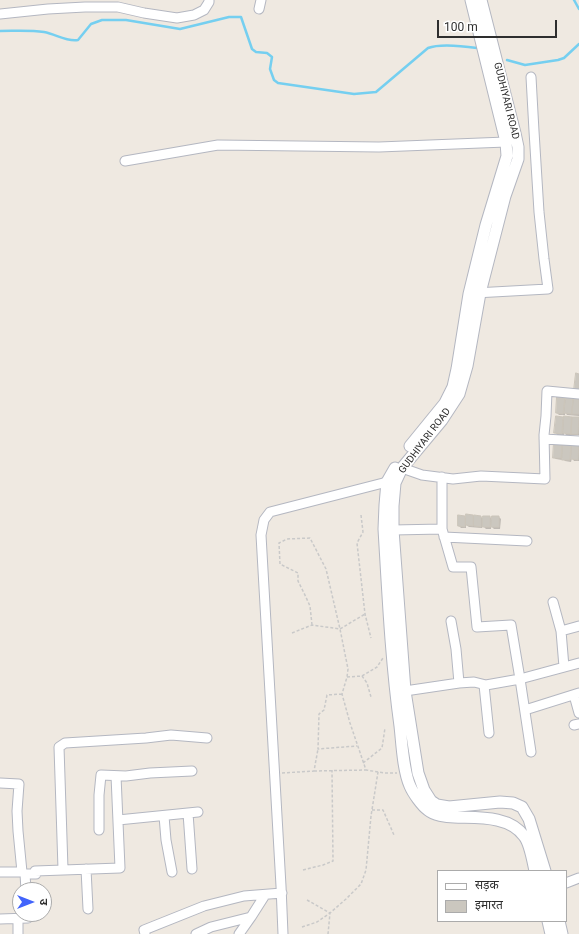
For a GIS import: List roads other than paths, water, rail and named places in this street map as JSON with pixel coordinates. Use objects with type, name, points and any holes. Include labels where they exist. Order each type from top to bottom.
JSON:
[{"type":"street","points":[[0,14],[48,9],[118,7],[177,18],[194,15],[204,10],[209,0]]},
{"type":"street","name":"GUDHIYARI ROAD","points":[[471,0],[506,142],[507,156],[486,225],[475,293],[467,366],[459,394],[442,420],[402,468],[395,483],[393,530],[405,691],[410,786],[419,801],[428,811],[443,816],[501,820],[517,830],[525,837],[535,870]]},
{"type":"street","name":"GUDHIYARI ROAD","points":[[481,0],[515,133],[518,147],[518,159],[475,293],[453,387],[445,403],[397,464],[388,482],[384,529],[395,692],[410,774],[424,790],[431,801],[437,805],[449,808],[500,802],[512,803],[522,807],[529,819],[545,870]]},
{"type":"street","points":[[475,293],[548,289],[539,212],[531,77]]},
{"type":"street","points":[[125,160],[218,145],[379,146],[506,142]]},
{"type":"street","points":[[402,468],[422,475],[453,479],[481,476],[545,479],[544,439],[547,391],[579,394]]},
{"type":"street","points":[[544,439],[579,441]]},
{"type":"street","points":[[442,477],[443,533],[453,567],[471,567],[477,627],[511,625],[531,752]]},
{"type":"street","points":[[282,934],[282,893],[260,535],[264,520],[270,512],[388,482]]},
{"type":"street","points":[[393,530],[528,541]]},
{"type":"street","points":[[553,602],[561,631],[564,667]]},
{"type":"street","points":[[451,621],[456,649],[459,683]]},
{"type":"street","points":[[561,631],[579,626]]},
{"type":"street","points":[[405,691],[459,683],[474,682],[484,685],[520,679],[579,663]]},
{"type":"street","points":[[484,685],[489,733]]},
{"type":"street","points":[[525,710],[576,694],[579,713]]},
{"type":"street","points":[[63,869],[59,747],[65,743],[171,735],[207,738]]},
{"type":"street","points":[[99,830],[101,776],[192,772]]},
{"type":"street","points":[[0,872],[36,874],[35,871],[120,868],[116,776]]},
{"type":"street","points":[[0,783],[19,784],[17,811],[18,831],[25,882]]},
{"type":"street","points":[[118,820],[198,812]]},
{"type":"street","points":[[188,813],[192,869]]},
{"type":"street","points":[[164,816],[166,840],[172,872]]},
{"type":"street","points":[[86,869],[88,909]]},
{"type":"street","points":[[567,883],[579,878]]},
{"type":"street","points":[[145,934],[144,930],[204,906],[244,896],[282,893]]},
{"type":"street","points":[[239,934],[264,895]]},
{"type":"street","points":[[196,934],[211,927],[251,917]]},
{"type":"street","points":[[0,919],[12,919]]},
{"type":"street","points":[[18,922],[18,934]]},
{"type":"street","points":[[548,922],[551,934]]},
{"type":"street","points":[[559,922],[562,934]]},
{"type":"waterway","points":[[574,0],[579,9]]},
{"type":"waterway","points":[[0,31],[44,32],[65,39],[78,40],[91,24],[102,20],[126,20],[180,29],[229,17],[241,17],[252,49],[256,52],[267,53],[272,57],[270,69],[274,80],[278,83],[354,94],[376,92],[428,48],[433,46],[446,45],[477,48]]},
{"type":"waterway","points":[[507,60],[525,65],[558,60],[564,58],[579,44]]}]
